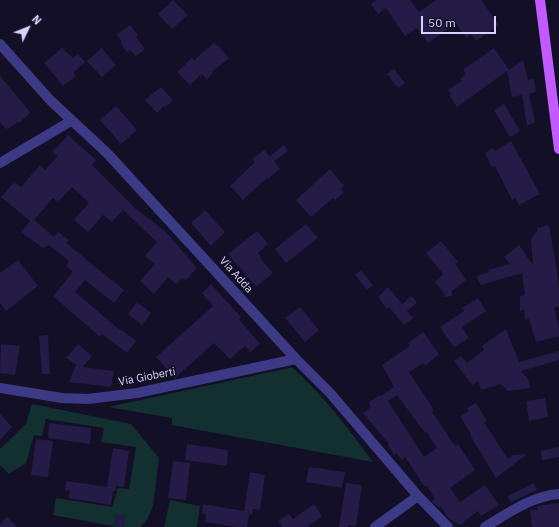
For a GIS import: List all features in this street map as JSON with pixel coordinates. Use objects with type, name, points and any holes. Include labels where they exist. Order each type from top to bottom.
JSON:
[{"type":"main road","points":[[540,0],[559,149]]},
{"type":"street","name":"Via Adda","points":[[0,44],[51,102],[107,153],[296,359],[330,392],[418,496],[448,527]]},
{"type":"street","points":[[0,163],[71,121]]},
{"type":"street","name":"Via Gioberti","points":[[0,388],[62,398],[88,399],[137,393],[296,359]]},
{"type":"street","points":[[485,527],[533,500],[559,494]]},
{"type":"street","points":[[375,527],[418,496]]},
{"type":"green space","points":[[293,368],[326,401],[373,462],[172,425],[172,418],[108,407]]},
{"type":"green space","points":[[32,404],[131,424],[159,458],[153,506],[147,520],[140,527],[118,527],[53,515],[56,498],[112,507],[118,488],[129,489],[136,447],[101,442],[104,428],[46,419],[42,436],[34,435],[26,463],[9,474],[0,465],[0,449],[26,424]]},
{"type":"green space","points":[[170,500],[200,506],[197,527],[164,527]]},
{"type":"building","points":[[173,0],[188,15],[172,29],[158,14]]},
{"type":"building","points":[[377,0],[410,0],[419,12],[436,0],[481,0],[499,25],[476,41],[471,34],[466,38],[456,23],[428,43],[417,28],[405,36],[386,8],[378,14],[371,4]]},
{"type":"building","points":[[130,25],[138,35],[136,37],[145,49],[136,56],[130,50],[127,52],[120,43],[122,42],[117,35]]},
{"type":"building","points":[[214,43],[217,46],[218,45],[229,58],[212,72],[213,73],[207,79],[202,74],[190,85],[177,72],[192,58],[194,60]]},
{"type":"building","points":[[62,48],[73,58],[78,54],[85,62],[73,73],[76,76],[63,86],[44,63]]},
{"type":"building","points":[[102,48],[116,65],[102,77],[87,61]]},
{"type":"building","points":[[494,48],[509,70],[523,60],[528,80],[534,79],[536,92],[529,94],[535,122],[527,126],[522,95],[512,97],[507,71],[457,107],[449,95],[451,94],[448,90],[462,81],[460,79],[466,74],[463,70]]},
{"type":"building","points":[[394,69],[405,83],[398,88],[387,74]]},
{"type":"building","points":[[0,76],[30,112],[19,123],[18,122],[8,129],[6,129],[0,122]]},
{"type":"building","points":[[161,87],[173,100],[157,113],[145,100]]},
{"type":"building","points":[[504,104],[520,131],[510,137],[494,110]]},
{"type":"building","points":[[116,106],[137,130],[121,144],[100,120]]},
{"type":"building","points":[[68,135],[96,160],[92,165],[135,208],[166,232],[197,268],[186,280],[182,278],[176,284],[168,277],[154,294],[140,281],[155,264],[145,256],[157,242],[123,210],[112,222],[103,215],[88,232],[74,220],[89,203],[72,187],[58,202],[53,198],[34,220],[54,237],[58,232],[69,240],[66,243],[124,290],[114,303],[85,280],[75,292],[121,331],[122,330],[136,341],[127,353],[102,334],[100,337],[53,296],[73,272],[66,266],[69,261],[49,245],[43,248],[21,232],[30,221],[1,197],[14,182],[21,187],[40,165],[45,170],[58,156],[52,152]]},
{"type":"building","points":[[511,141],[540,194],[519,205],[515,198],[512,200],[495,166],[492,168],[485,153],[493,148],[495,151]]},
{"type":"building","points":[[284,145],[288,151],[274,161],[280,169],[268,179],[267,178],[243,200],[230,186],[255,162],[252,159],[264,150],[270,156]]},
{"type":"building","points":[[330,169],[344,186],[341,189],[344,192],[335,200],[333,198],[311,217],[296,200]]},
{"type":"building","points":[[205,210],[225,232],[211,246],[191,223]]},
{"type":"building","points":[[306,224],[318,238],[286,263],[275,249]]},
{"type":"building","points":[[549,225],[559,289],[559,307],[554,307],[559,336],[536,342],[529,319],[525,320],[524,310],[520,311],[520,296],[525,295],[522,273],[481,285],[476,276],[489,272],[488,270],[510,264],[504,257],[519,245],[533,265],[531,239],[537,231],[537,228]]},
{"type":"building","points":[[257,231],[268,244],[258,253],[261,257],[260,258],[273,273],[256,287],[228,254]]},
{"type":"building","points":[[441,241],[458,262],[455,263],[466,280],[452,291],[452,296],[445,297],[444,293],[435,282],[443,274],[426,253]]},
{"type":"building","points":[[18,260],[38,286],[6,311],[0,303],[0,273]]},
{"type":"building","points":[[361,270],[373,285],[367,290],[355,275]]},
{"type":"building","points":[[211,284],[241,317],[239,319],[260,344],[250,352],[245,346],[230,359],[214,343],[175,378],[156,357],[213,306],[202,293]]},
{"type":"building","points":[[388,287],[402,304],[412,296],[417,303],[407,311],[413,318],[404,325],[389,307],[387,309],[378,297]]},
{"type":"building","points":[[478,298],[486,311],[462,327],[469,338],[454,347],[440,327],[464,311],[462,308]]},
{"type":"building","points":[[137,302],[151,313],[142,325],[128,314]]},
{"type":"building","points":[[300,307],[319,330],[305,342],[285,318]]},
{"type":"building","points":[[506,329],[519,362],[559,351],[559,360],[521,371],[528,379],[530,388],[508,391],[501,384],[481,390],[478,381],[472,385],[454,361],[461,356],[467,363],[484,350],[482,346]]},
{"type":"building","points":[[423,332],[439,354],[425,366],[423,363],[409,372],[434,410],[432,412],[455,446],[458,444],[475,470],[450,488],[460,502],[485,485],[499,505],[481,516],[478,511],[460,525],[448,518],[441,506],[439,508],[432,501],[435,499],[405,457],[402,460],[396,453],[394,455],[388,445],[389,444],[363,413],[371,407],[369,402],[394,387],[382,365],[410,346],[408,343]],"holes":[[[397,395],[425,433],[427,432],[437,448],[424,457],[388,401]]]},
{"type":"building","points":[[48,335],[50,374],[42,374],[39,336]]},
{"type":"building","points":[[1,344],[20,346],[15,375],[0,373]]},
{"type":"building","points":[[78,344],[92,356],[83,367],[114,371],[111,387],[69,382],[76,365],[66,358]]},
{"type":"building","points":[[545,398],[548,417],[529,421],[526,401]]},
{"type":"building","points":[[476,403],[487,421],[484,422],[508,459],[513,455],[527,454],[496,478],[460,416],[469,411],[467,408]]},
{"type":"building","points":[[0,414],[12,427],[0,440]]},
{"type":"building","points":[[49,423],[91,428],[90,444],[48,438]]},
{"type":"building","points":[[36,439],[53,441],[48,477],[31,475]]},
{"type":"building","points":[[187,444],[228,450],[227,466],[185,460]]},
{"type":"building","points":[[559,447],[559,457],[542,460],[541,451]]},
{"type":"building","points":[[113,448],[129,451],[124,487],[116,486],[115,491],[113,491],[111,505],[68,498],[70,491],[65,490],[66,481],[107,487]]},
{"type":"building","points":[[173,461],[190,463],[186,500],[168,498]]},
{"type":"building","points":[[309,467],[345,472],[342,488],[306,482]]},
{"type":"building","points":[[250,472],[265,475],[260,510],[253,509],[252,515],[249,514],[247,527],[205,522],[206,515],[202,513],[203,504],[244,511]]},
{"type":"building","points":[[346,483],[362,485],[356,526],[349,525],[348,527],[339,527]]},
{"type":"building","points":[[534,483],[537,490],[511,502],[507,496]]},
{"type":"building","points":[[559,503],[559,527],[532,527],[530,510],[538,510],[537,506]]},
{"type":"building","points":[[314,504],[322,516],[307,527],[281,527],[282,526],[278,521],[289,514],[293,519]]},
{"type":"building","points":[[116,514],[125,515],[124,527],[114,525]]},
{"type":"building","points":[[7,517],[17,527],[0,527],[0,524]]}]
